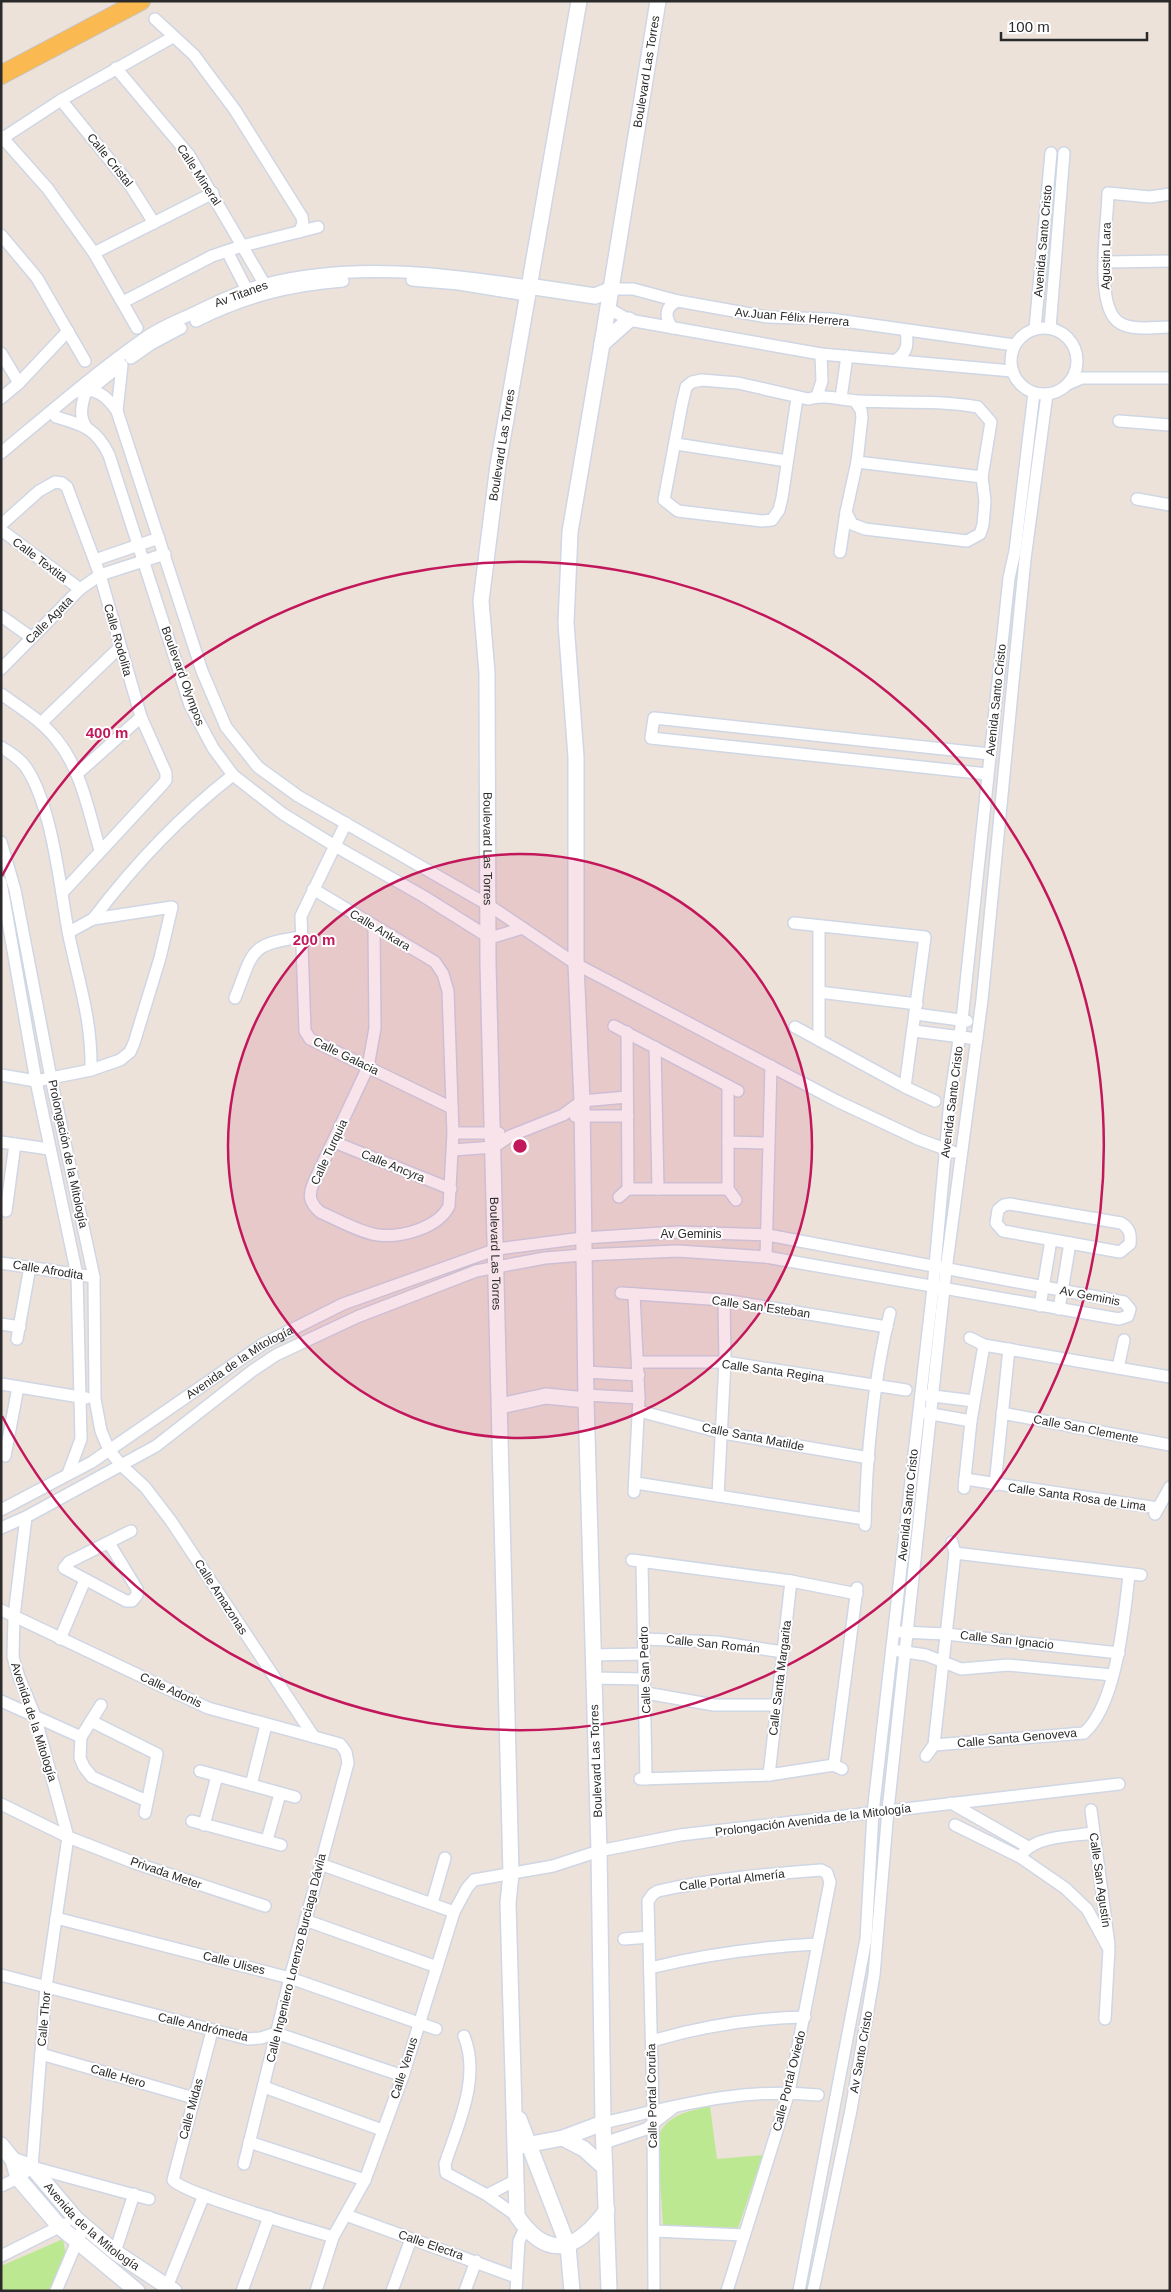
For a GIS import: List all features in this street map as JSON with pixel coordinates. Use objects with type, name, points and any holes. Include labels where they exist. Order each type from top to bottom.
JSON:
[{"type":"main road","points":[[1,75],[141,1]]},
{"type":"main road","name":"Boulevard Las Torres","points":[[572,2291],[568,2246],[522,2146],[514,2109],[508,1903],[511,1874],[488,964],[490,906],[487,673],[481,601],[498,465],[527,290],[579,1]]},
{"type":"main road","name":"Boulevard Las Torres","points":[[609,2291],[603,2123],[599,1851],[592,1678],[585,1372],[583,1116],[576,964],[576,757],[566,623],[570,532],[612,289],[658,1]]},
{"type":"main road","points":[[527,290],[595,296],[612,289]]},
{"type":"main road","points":[[527,290],[608,308]]},
{"type":"main road","points":[[602,344],[629,320]]},
{"type":"main road","points":[[500,1406],[546,1396],[586,1398]]},
{"type":"main road","points":[[522,2146],[563,2138],[603,2123]]},
{"type":"main road","points":[[563,2138],[584,2149],[605,2168]]},
{"type":"main road","name":"Avenida de la Mitología","points":[[1,2145],[13,2160],[18,2178],[60,2227],[137,2291]]},
{"type":"main road","name":"Boulevard Las Torres","points":[[521,2222],[516,2180],[522,2146]]},
{"type":"main road","name":"Avenida de la Mitología","points":[[13,2160],[32,2167],[80,2222],[115,2252],[171,2289]]},
{"type":"main road","points":[[521,2222],[546,2243],[554,2246],[568,2246],[595,2226],[607,2210]]},
{"type":"street","points":[[155,19],[194,55],[240,117],[302,217],[303,224],[299,232]]},
{"type":"street","points":[[137,328],[94,253],[48,189],[2,137],[61,100],[173,37]]},
{"type":"street","name":"Calle Mineral","points":[[116,68],[189,155],[267,288]]},
{"type":"street","name":"Calle Cristal","points":[[61,100],[130,184],[154,223]]},
{"type":"street","name":"Avenida Santo Cristo","points":[[1035,329],[1051,153]]},
{"type":"street","name":"Avenida Santo Cristo","points":[[1050,328],[1064,153]]},
{"type":"street","points":[[94,253],[212,193]]},
{"type":"street","name":"Agustin Lara","points":[[1170,194],[1150,196],[1108,193],[1105,262],[1106,301],[1113,318],[1121,324],[1135,327],[1170,327]]},
{"type":"street","points":[[123,302],[198,262],[226,251],[318,227]]},
{"type":"street","points":[[1,235],[37,278],[85,361]]},
{"type":"street","points":[[226,251],[249,294]]},
{"type":"street","points":[[1105,262],[1170,261]]},
{"type":"street","name":"Av Titanes","points":[[1,463],[146,337],[222,300],[267,288],[384,279],[527,290]]},
{"type":"street","name":"Av.Juan Félix Herrera","points":[[612,289],[633,288],[678,301],[767,317],[830,319],[1014,345]]},
{"type":"street","name":"Av Titanes","points":[[1,454],[151,344],[249,294]]},
{"type":"street","points":[[672,328],[666,319],[666,310],[670,304],[678,301]]},
{"type":"street","points":[[608,308],[629,320],[820,354],[1012,371]]},
{"type":"street","points":[[1068,384],[1076,370],[1077,359],[1075,348],[1070,339],[1061,332],[1050,328],[1035,329],[1021,336],[1014,345],[1010,362],[1012,371],[1024,388],[1034,393],[1047,394],[1057,392],[1068,384],[1082,378],[1170,378]]},
{"type":"street","points":[[896,360],[904,355],[908,348],[906,330]]},
{"type":"street","points":[[1,398],[19,383],[68,331]]},
{"type":"street","points":[[1,353],[19,383]]},
{"type":"street","points":[[817,396],[822,381],[820,354]]},
{"type":"street","points":[[841,398],[847,356]]},
{"type":"street","points":[[1077,359],[1085,371],[1170,371]]},
{"type":"street","points":[[117,411],[122,365]]},
{"type":"street","points":[[797,398],[779,510],[772,520],[762,521],[678,511],[664,500],[686,387],[692,382],[702,380],[738,383],[808,399],[817,396],[855,401],[958,403],[978,406],[990,422],[982,477],[985,501],[983,525],[980,534],[967,541],[864,529],[852,524],[846,512]]},
{"type":"street","points":[[85,391],[90,398],[105,396]]},
{"type":"street","points":[[85,391],[81,417],[86,427]]},
{"type":"street","name":"Boulevard Olympos","points":[[85,391],[105,396],[117,411],[202,671],[226,727],[258,767],[298,796],[490,906],[576,964],[627,988],[846,1105],[946,1151],[962,1153]]},
{"type":"street","name":"Avenida Santo Cristo","points":[[888,1810],[933,1396],[950,1100],[962,1020],[1009,578],[1015,552],[1034,393]]},
{"type":"street","name":"Avenida Santo Cristo","points":[[941,1269],[962,1153],[979,1023],[1025,559],[1047,394]]},
{"type":"street","points":[[840,552],[846,512],[857,462],[862,417],[861,410],[855,401]]},
{"type":"street","name":"Boulevard Olympos","points":[[56,417],[86,427],[103,442],[109,455],[183,684],[201,729],[233,775],[283,814],[423,896],[490,938]]},
{"type":"street","points":[[1119,421],[1170,425]]},
{"type":"street","points":[[676,444],[787,461]]},
{"type":"street","points":[[109,455],[130,448]]},
{"type":"street","points":[[857,462],[982,477]]},
{"type":"street","name":"Calle Rodolita","points":[[1,524],[39,490],[55,482],[62,483],[68,487],[100,575],[141,717],[163,765],[166,780],[62,893]]},
{"type":"street","points":[[1137,499],[1170,505]]},
{"type":"street","name":"Calle Textita","points":[[1,530],[80,589]]},
{"type":"street","points":[[95,560],[159,538]]},
{"type":"street","name":"Calle Agata","points":[[1,670],[80,589],[100,575],[164,554]]},
{"type":"street","points":[[1,616],[32,638]]},
{"type":"street","points":[[41,723],[120,646]]},
{"type":"street","points":[[183,684],[202,671]]},
{"type":"street","points":[[1,694],[41,723],[62,747],[77,774],[100,850]]},
{"type":"street","points":[[77,774],[141,717]]},
{"type":"street","points":[[987,774],[651,738],[654,718],[990,754]]},
{"type":"street","points":[[1,747],[27,768],[51,836],[69,932],[90,1024],[91,1070]]},
{"type":"street","points":[[93,919],[126,876],[164,836],[233,775]]},
{"type":"street","name":"Calle Galacia","points":[[346,823],[301,916],[305,1031],[310,1039],[452,1108]]},
{"type":"street","name":"Prolongación de la Mitología","points":[[1,842],[15,890],[51,1078],[94,1277],[94,1399],[101,1431],[109,1450],[121,1465]]},
{"type":"street","points":[[2,887],[15,890]]},
{"type":"street","name":"Prolongación de la Mitología","points":[[2,887],[49,1149],[77,1275],[82,1439],[68,1474]]},
{"type":"street","name":"Calle Ankara","points":[[313,889],[435,962],[443,974]]},
{"type":"street","points":[[1,1075],[36,1081],[91,1070],[120,1060],[130,1052],[160,958],[172,907],[93,919],[69,932]]},
{"type":"street","points":[[794,923],[925,937],[905,1088]]},
{"type":"street","points":[[819,926],[819,1040]]},
{"type":"street","name":"Calle Turquia","points":[[374,927],[375,1028],[368,1067],[310,1191],[310,1198],[320,1212],[376,1235],[398,1234],[435,1222],[444,1216],[449,1206],[453,1150],[452,1108],[448,991],[443,974]]},
{"type":"street","points":[[490,938],[522,928]]},
{"type":"street","points":[[235,998],[249,962],[260,946],[271,941],[302,938]]},
{"type":"street","points":[[819,992],[916,1009],[979,1023]]},
{"type":"street","points":[[614,1026],[733,1088],[728,1142],[728,1189],[736,1200]]},
{"type":"street","points":[[795,1027],[905,1088],[934,1100]]},
{"type":"street","points":[[914,1031],[977,1039]]},
{"type":"street","points":[[626,1032],[628,1189]]},
{"type":"street","points":[[655,1047],[658,1189]]},
{"type":"street","points":[[766,1257],[768,1235],[770,1066]]},
{"type":"street","points":[[453,1150],[494,1147],[510,1136],[563,1114],[582,1100],[627,1097]]},
{"type":"street","points":[[563,1114],[628,1116]]},
{"type":"street","points":[[452,1133],[493,1131],[510,1136]]},
{"type":"street","points":[[1,1142],[49,1149]]},
{"type":"street","name":"Calle Ancyra","points":[[334,1142],[451,1189]]},
{"type":"street","points":[[728,1142],[769,1142]]},
{"type":"street","points":[[5,1204],[15,1144]]},
{"type":"street","points":[[619,1197],[628,1189],[728,1189]]},
{"type":"street","points":[[1010,1204],[1121,1223],[1126,1226],[1131,1235],[1130,1244],[1120,1252],[1070,1243],[1003,1231],[996,1223],[998,1210],[1004,1205],[1010,1204]]},
{"type":"street","name":"Av Geminis","points":[[496,1249],[583,1238],[678,1232],[768,1235],[1124,1302],[1128,1305],[1130,1312],[1126,1318],[1119,1319],[939,1289],[766,1257],[678,1251],[545,1258],[497,1267]]},
{"type":"street","points":[[1040,1306],[1051,1240]]},
{"type":"street","points":[[1058,1309],[1070,1243]]},
{"type":"street","name":"Avenida de la Mitología","points":[[4,1507],[68,1474],[109,1450],[264,1344],[343,1304],[496,1249]]},
{"type":"street","name":"Calle Afrodita","points":[[1,1263],[94,1277]]},
{"type":"street","points":[[17,1339],[30,1267]]},
{"type":"street","name":"Avenida de la Mitología","points":[[1,1528],[26,1518],[156,1446],[252,1371],[276,1355],[357,1317],[427,1288],[476,1271],[497,1267]]},
{"type":"street","name":"Avenida Santo Cristo","points":[[873,1813],[921,1394],[939,1289]]},
{"type":"street","name":"Calle San Esteban","points":[[621,1293],[724,1300],[887,1326]]},
{"type":"street","points":[[634,1294],[639,1375],[635,1487],[718,1496],[865,1522],[869,1458],[877,1387],[890,1314]]},
{"type":"street","points":[[718,1496],[723,1433],[724,1300]]},
{"type":"street","points":[[1,1324],[20,1327]]},
{"type":"street","points":[[970,1338],[984,1345],[1170,1377]]},
{"type":"street","points":[[1118,1368],[1124,1340]]},
{"type":"street","name":"Calle Santa Rosa de Lima","points":[[984,1345],[971,1421],[965,1483],[995,1485],[1156,1511],[1170,1487]]},
{"type":"street","name":"Calle Santa Rosa de Lima","points":[[995,1485],[1009,1349]]},
{"type":"street","name":"Calle Santa Regina","points":[[638,1362],[725,1362],[906,1390]]},
{"type":"street","points":[[585,1372],[639,1375]]},
{"type":"street","points":[[1,1384],[94,1399]]},
{"type":"street","points":[[5,1456],[5,1443],[18,1387]]},
{"type":"street","points":[[921,1394],[974,1401]]},
{"type":"street","points":[[586,1398],[639,1398]]},
{"type":"street","name":"Calle Santa Matilde","points":[[639,1411],[723,1433],[869,1458]]},
{"type":"street","points":[[919,1412],[971,1421]]},
{"type":"street","name":"Calle San Clemente","points":[[1002,1413],[1170,1444]]},
{"type":"street","name":"Calle Amazonas","points":[[121,1465],[145,1487],[171,1521],[314,1737]]},
{"type":"street","name":"Avenida de la Mitología","points":[[26,1518],[14,1616],[13,1657],[35,1716],[68,1837]]},
{"type":"street","points":[[109,1543],[137,1589],[136,1599],[126,1601],[66,1570],[65,1564],[131,1531]]},
{"type":"street","points":[[926,1756],[934,1745],[953,1548],[1128,1575],[1141,1575]]},
{"type":"street","name":"Calle San Pedro","points":[[638,1561],[791,1581],[857,1591],[838,1767],[769,1775],[642,1779],[646,1693],[638,1561]]},
{"type":"street","name":"Calle Santa Genoveva","points":[[934,1745],[1084,1733],[1096,1719],[1119,1653],[1128,1575]]},
{"type":"street","points":[[60,1639],[85,1580]]},
{"type":"street","name":"Calle Santa Margarita","points":[[769,1775],[791,1581]]},
{"type":"street","name":"Calle Adonis","points":[[1,1610],[208,1708],[266,1726],[340,1744],[346,1752]]},
{"type":"street","name":"Calle San Ignacio","points":[[894,1631],[946,1634],[1119,1653]]},
{"type":"street","name":"Calle San Román","points":[[644,1639],[717,1642],[783,1652]]},
{"type":"street","name":"Calle San Ignacio","points":[[892,1650],[943,1661],[961,1669],[1008,1665],[1112,1675]]},
{"type":"street","points":[[592,1655],[644,1654]]},
{"type":"street","points":[[592,1678],[645,1679]]},
{"type":"street","points":[[646,1693],[714,1705],[777,1705]]},
{"type":"street","points":[[887,1696],[900,1697]]},
{"type":"street","points":[[1,1702],[81,1737]]},
{"type":"street","points":[[101,1705],[81,1737],[80,1758],[87,1773],[92,1777],[147,1801]]},
{"type":"street","points":[[91,1721],[157,1754],[145,1813]]},
{"type":"street","points":[[250,1785],[266,1726]]},
{"type":"street","name":"Calle Ingeniero Lorenzo Burciaga Dávila","points":[[244,2164],[305,1920],[348,1762],[346,1752]]},
{"type":"street","points":[[200,1770],[295,1797]]},
{"type":"street","points":[[204,1824],[217,1776]]},
{"type":"street","name":"Prolongación Avenida de la Mitología","points":[[511,1874],[554,1866],[599,1851],[680,1836],[1119,1784]]},
{"type":"street","points":[[267,1840],[280,1794]]},
{"type":"street","points":[[951,1803],[1028,1847]]},
{"type":"street","name":"Privada Meter","points":[[1,1804],[68,1837],[191,1882],[265,1906]]},
{"type":"street","name":"Av Santo Cristo","points":[[813,2291],[851,2110],[874,1975],[888,1810]]},
{"type":"street","name":"Calle San Agustín","points":[[1090,1810],[1109,1949],[1105,2019]]},
{"type":"street","name":"Av Santo Cristo","points":[[799,2291],[866,1939],[873,1813]]},
{"type":"street","points":[[192,1821],[281,1845]]},
{"type":"street","name":"Calle San Agustín","points":[[955,1825],[1020,1858],[1065,1888],[1087,1909],[1109,1949]]},
{"type":"street","points":[[1020,1858],[1028,1847],[1093,1833]]},
{"type":"street","name":"Calle Thor","points":[[32,2167],[46,1987],[68,1837]]},
{"type":"street","points":[[432,1902],[445,1858]]},
{"type":"street","points":[[320,1864],[432,1902],[454,1912]]},
{"type":"street","name":"Calle Portal Almería","points":[[648,1901],[658,1891],[700,1882],[821,1870]]},
{"type":"street","name":"Calle Portal Oviedo","points":[[727,2291],[789,2092],[830,1882],[826,1873],[821,1870]]},
{"type":"street","name":"Calle Venus","points":[[316,2291],[333,2237],[365,2180],[403,2076],[454,1912],[467,1888],[474,1880],[511,1874]]},
{"type":"street","name":"Calle Portal Coruña","points":[[648,1901],[652,2041],[654,2291]]},
{"type":"street","name":"Calle Ulises","points":[[56,1918],[290,1978],[436,2029]]},
{"type":"street","points":[[305,1920],[437,1967]]},
{"type":"street","points":[[624,1939],[649,1938]]},
{"type":"street","points":[[650,1968],[697,1956],[754,1948],[817,1944]]},
{"type":"street","name":"Calle Andrómeda","points":[[1,1975],[248,2039],[261,2038],[276,2033]]},
{"type":"street","points":[[652,2041],[690,2030],[752,2020],[805,2017]]},
{"type":"street","name":"Calle Midas","points":[[204,2195],[177,2185],[172,2176],[212,2030]]},
{"type":"street","points":[[276,2033],[403,2076]]},
{"type":"street","points":[[464,2036],[470,2050],[470,2074],[467,2095],[444,2168],[448,2175],[487,2194],[521,2222],[516,2291]]},
{"type":"street","name":"Calle Hero","points":[[41,2054],[194,2098]]},
{"type":"street","points":[[264,2087],[382,2130]]},
{"type":"street","points":[[603,2123],[653,2110],[673,2108],[722,2096],[789,2092],[818,2095]]},
{"type":"street","points":[[604,2143],[653,2125],[673,2108]]},
{"type":"street","points":[[249,2142],[365,2180]]},
{"type":"street","points":[[1,2186],[18,2178],[32,2167],[149,2199]]},
{"type":"street","points":[[487,2194],[516,2180]]},
{"type":"street","points":[[115,2252],[134,2194]]},
{"type":"street","points":[[171,2289],[204,2195],[333,2237]]},
{"type":"street","name":"Calle Electra","points":[[346,2215],[516,2277]]},
{"type":"street","points":[[242,2291],[269,2217]]},
{"type":"street","points":[[1,2256],[60,2227],[80,2222],[77,2241],[56,2291]]},
{"type":"street","points":[[654,2231],[744,2235]]},
{"type":"street","points":[[392,2291],[411,2239]]},
{"type":"street","points":[[466,2291],[476,2261]]},
{"type":"green space","points":[[710,2106],[717,2159],[763,2155],[738,2228],[663,2225],[657,2139],[666,2124],[678,2115]]},
{"type":"green space","points":[[63,2239],[66,2255],[50,2291],[1,2291],[1,2266]]}]
